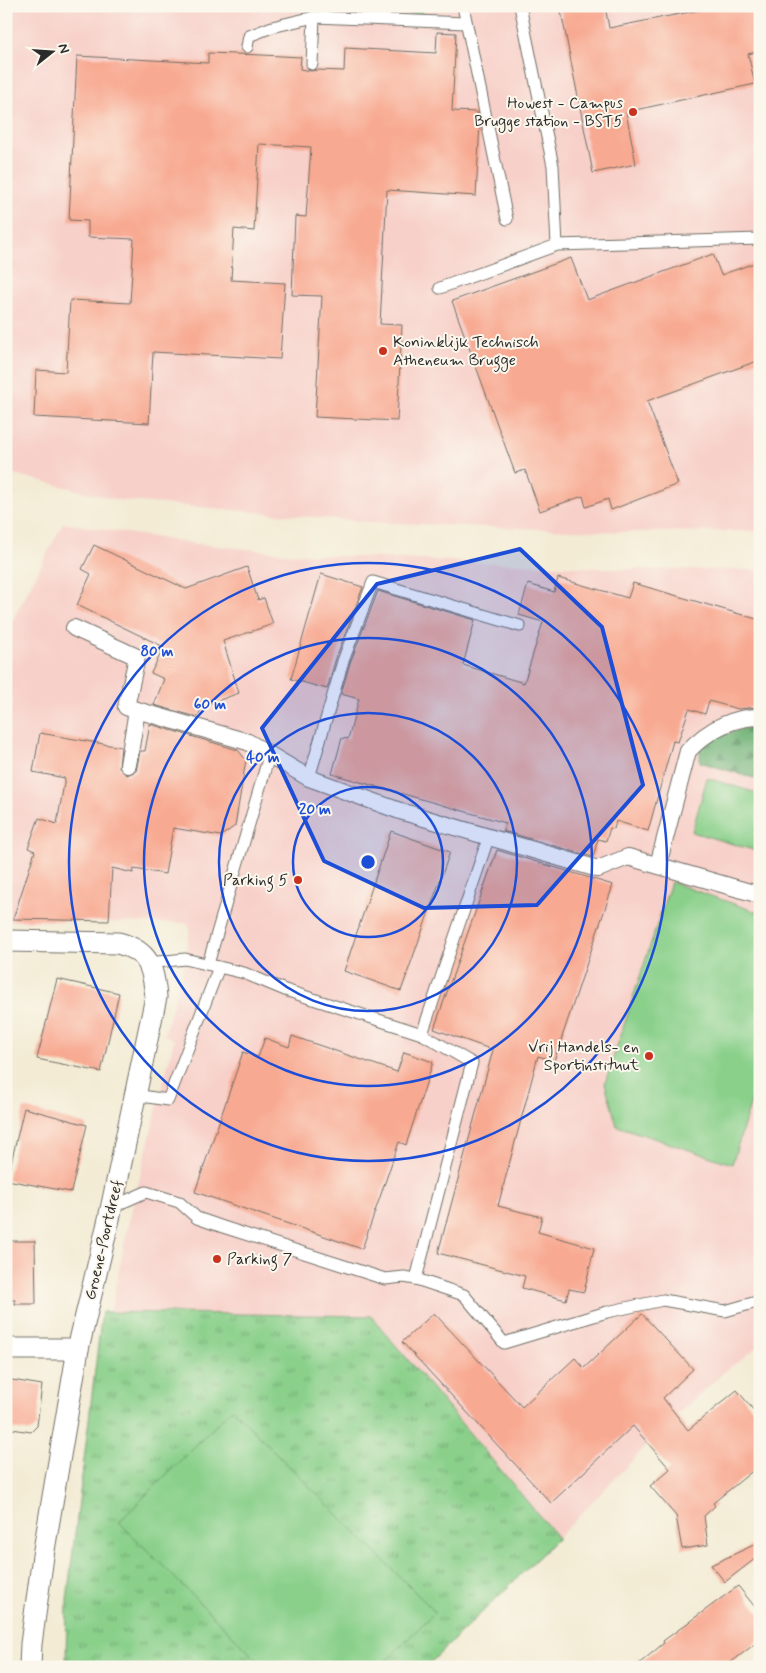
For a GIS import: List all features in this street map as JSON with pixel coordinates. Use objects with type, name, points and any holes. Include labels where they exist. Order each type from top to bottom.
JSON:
[{"type":"street","points":[[74,628],[137,657],[126,707],[248,742],[309,778],[400,811],[598,869],[628,857],[760,895]]},
{"type":"street","points":[[128,765],[137,710]]},
{"type":"street","points":[[658,866],[688,751],[701,737],[728,722],[748,717],[760,717]]},
{"type":"street","name":"Groene-Poortdreef","points":[[6,941],[118,942],[130,946],[142,954],[154,973],[156,997],[112,1207],[78,1348],[43,1556],[30,1667]]},
{"type":"street","points":[[6,1349],[78,1348]]},
{"type":"lane","points":[[463,6],[507,219]]},
{"type":"lane","points":[[520,6],[553,166],[557,246]]},
{"type":"lane","points":[[247,47],[249,36],[272,27],[314,17],[466,23]]},
{"type":"lane","points":[[312,64],[314,17]]},
{"type":"lane","points":[[440,288],[557,246],[760,239]]},
{"type":"lane","points":[[309,778],[343,660],[373,582],[520,626]]},
{"type":"lane","points":[[135,1095],[168,1100],[213,965],[269,756]]},
{"type":"lane","points":[[422,1034],[489,836]]},
{"type":"lane","points":[[148,963],[185,959],[213,965],[422,1034],[472,1062],[416,1280]]},
{"type":"lane","points":[[112,1207],[146,1192],[179,1202],[198,1218],[385,1279],[404,1277],[464,1294],[504,1343],[607,1312],[663,1300],[725,1311],[760,1301]]},
{"type":"highlighted area","points":[[520,549],[602,627],[643,785],[537,905],[424,908],[324,861],[262,728],[377,584]]},
{"type":"shaded area","name":"Koninklijk Technisch Atheneum Brugge","points":[[6,6],[760,6],[760,531],[621,532],[369,522],[117,500],[6,472]]},
{"type":"shaded area","points":[[63,523],[197,544],[296,554],[622,569],[760,570],[760,1345],[723,1373],[667,1424],[558,1538],[426,1667],[152,1667],[67,1600],[99,1370],[128,1225],[174,1040],[164,1035],[182,973],[190,929],[187,923],[6,921],[6,695],[9,627]]},
{"type":"green space","points":[[352,6],[422,6],[423,15]]},
{"type":"green space","points":[[745,728],[760,730],[760,780],[700,762],[700,749],[715,737]]},
{"type":"green space","points":[[707,778],[760,794],[760,852],[692,832]]},
{"type":"green space","points":[[671,882],[760,913],[760,1073],[732,1164],[617,1126],[605,1083]]},
{"type":"green space","points":[[102,1312],[371,1316],[558,1538],[426,1667],[66,1667],[67,1600]]},
{"type":"green space","points":[[232,1409],[435,1612],[380,1667],[264,1667],[119,1522]]},
{"type":"building","points":[[560,6],[605,6],[609,28],[720,6],[760,6],[760,51],[748,54],[755,84],[626,112],[636,164],[593,173]]},
{"type":"building","points":[[437,32],[456,33],[452,111],[477,112],[480,123],[476,196],[387,190],[380,324],[402,325],[397,421],[315,417],[322,296],[292,295],[295,216],[306,217],[311,147],[259,144],[254,231],[234,229],[231,280],[285,283],[280,359],[153,352],[149,423],[34,417],[36,370],[66,372],[70,300],[130,303],[134,239],[88,237],[88,221],[69,220],[77,56],[208,63],[208,53],[301,57],[300,69],[344,71],[345,48],[436,53]]},
{"type":"building","points":[[713,254],[721,275],[760,261],[760,360],[647,401],[678,484],[611,510],[608,499],[586,507],[583,496],[540,511],[525,470],[515,473],[452,301],[571,258],[587,300]]},
{"type":"building","points":[[94,545],[186,589],[247,567],[258,600],[264,598],[273,624],[223,641],[239,693],[203,706],[197,717],[154,705],[164,679],[151,673],[164,647],[77,605],[91,574],[82,569]]},
{"type":"building","points":[[321,574],[363,587],[336,658],[327,689],[291,679]]},
{"type":"building","points":[[558,578],[628,598],[633,583],[760,620],[760,693],[756,707],[738,709],[709,701],[705,714],[689,709],[678,742],[673,741],[648,831],[616,821],[614,829],[610,828],[606,841],[598,839],[593,857],[503,831],[506,823],[332,774],[342,738],[348,739],[359,699],[341,694],[350,663],[378,591],[475,620],[463,665],[524,683],[543,622],[519,615],[528,584],[554,592]]},
{"type":"building","points":[[150,724],[238,750],[246,760],[235,826],[221,836],[173,828],[165,874],[134,869],[133,873],[112,868],[109,921],[13,919],[35,851],[28,848],[39,818],[57,824],[65,778],[33,772],[40,733],[121,747],[119,768],[127,775],[136,771],[140,751],[145,751]]},
{"type":"building","points":[[391,831],[450,852],[401,991],[344,971]]},
{"type":"building","points":[[497,850],[613,885],[554,1061],[538,1056],[498,1206],[542,1217],[538,1232],[594,1248],[584,1292],[569,1289],[566,1300],[522,1288],[525,1276],[438,1253],[493,1050],[434,1029]]},
{"type":"building","points":[[57,979],[119,993],[101,1072],[37,1059]]},
{"type":"building","points":[[292,1036],[397,1072],[404,1052],[433,1062],[406,1145],[399,1142],[362,1249],[195,1192],[243,1052],[258,1057],[265,1038],[289,1047]]},
{"type":"building","points":[[24,1108],[87,1125],[71,1192],[7,1180]]},
{"type":"building","points":[[6,1241],[35,1241],[36,1304],[15,1304],[15,1300],[6,1300]]},
{"type":"building","points":[[434,1313],[522,1407],[575,1358],[584,1368],[642,1314],[693,1369],[663,1398],[688,1430],[737,1390],[760,1418],[760,1465],[713,1503],[715,1506],[704,1516],[708,1545],[682,1549],[676,1516],[650,1486],[670,1469],[633,1426],[551,1503],[402,1342]]},
{"type":"building","points":[[6,1379],[42,1385],[37,1426],[31,1432],[6,1428]]},
{"type":"building","points":[[760,1542],[760,1555],[725,1582],[711,1565]]},
{"type":"building","points":[[738,1586],[760,1613],[760,1640],[725,1667],[635,1667],[664,1643],[663,1641]]},
{"type":"place","name":"Howest - Campus Brugge station - BST5","points":[[633,112]]},
{"type":"place","name":"Koninklijk Technisch Atheneum Brugge","points":[[383,351]]},
{"type":"place","name":"Parking 5","points":[[298,880]]},
{"type":"place","name":"Vrij Handels- en Sportinstituut","points":[[649,1056]]},
{"type":"place","name":"Parking 7","points":[[217,1259]]}]
